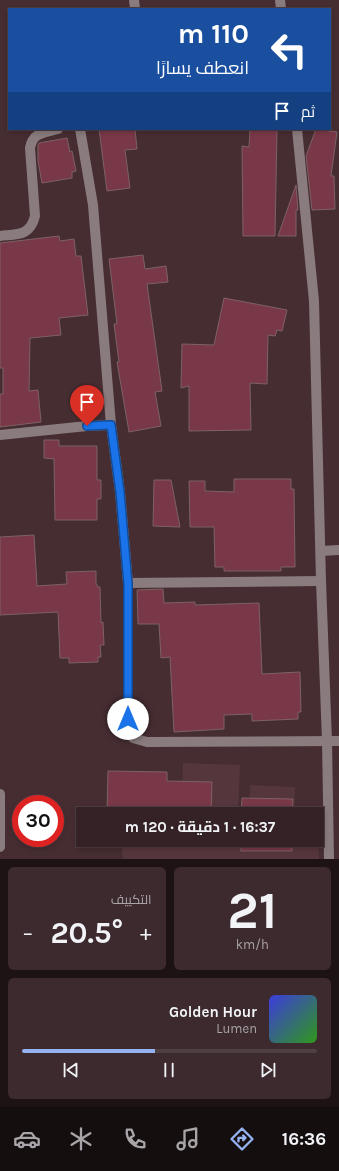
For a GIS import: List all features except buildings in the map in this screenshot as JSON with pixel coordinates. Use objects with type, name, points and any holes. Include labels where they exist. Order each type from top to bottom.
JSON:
[{"type":"street","points":[[0,236],[26,231],[33,225],[35,216],[30,148],[31,141],[35,136],[55,130]]},
{"type":"street","points":[[80,130],[93,205],[111,425],[120,492],[128,584],[128,719],[133,738],[147,742],[339,741]]},
{"type":"street","points":[[297,130],[314,301],[329,859]]},
{"type":"street","points":[[0,435],[111,425]]},
{"type":"street","points":[[321,551],[339,550]]},
{"type":"street","points":[[128,584],[321,582]]},
{"type":"street","points":[[0,794],[0,847]]},
{"type":"shaded area","points":[[183,763],[240,765],[238,807],[181,807]]},
{"type":"shaded area","points":[[250,785],[295,787],[294,807],[249,807]]},
{"type":"shaded area","points":[[122,847],[318,847],[319,859],[123,859]]},
{"type":"route","points":[[87,426],[111,425],[120,492],[128,584],[128,719]]}]
